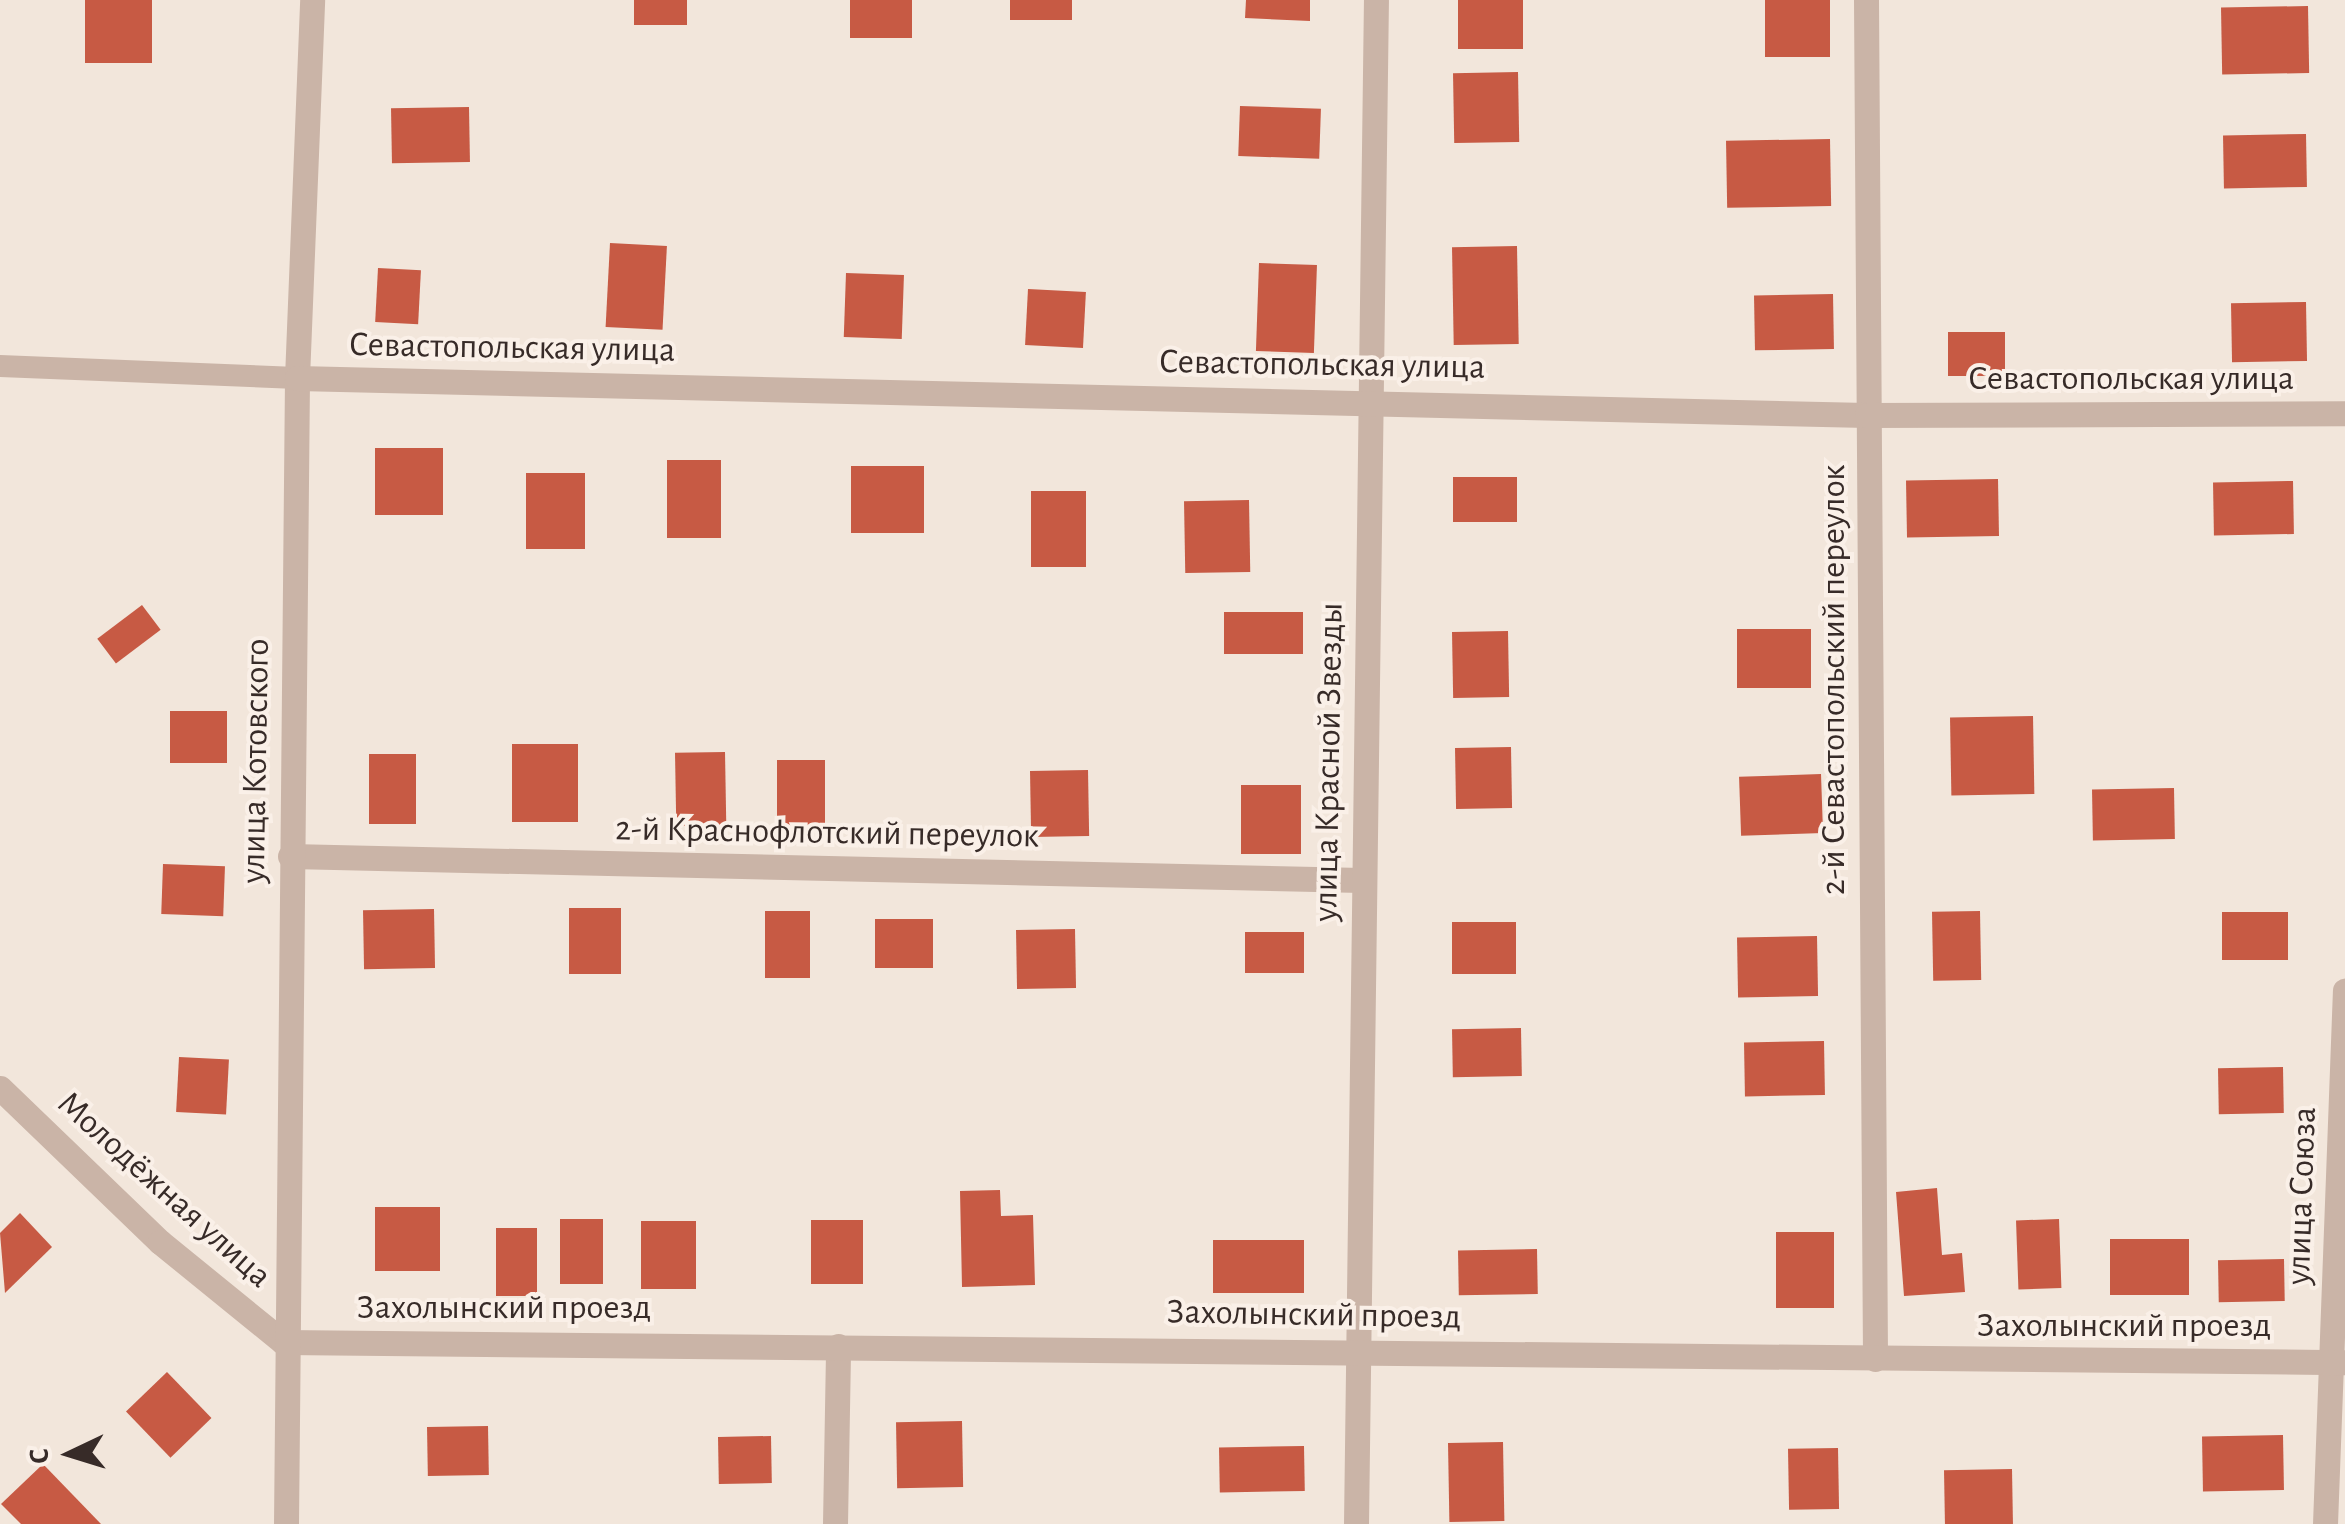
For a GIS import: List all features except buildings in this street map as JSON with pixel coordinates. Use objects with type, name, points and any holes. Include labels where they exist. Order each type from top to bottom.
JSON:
[{"type":"street","name":"улица Котовского","points":[[286,1524],[283,1342],[297,378],[312,0]]},
{"type":"street","name":"улица Красной Звезды","points":[[1356,1524],[1376,0]]},
{"type":"street","name":"2-й Севастопольский переулок","points":[[1866,0],[1874,1359]]},
{"type":"street","name":"Севастопольская улица","points":[[297,378],[1868,414],[2345,413]]},
{"type":"street","name":"2-й Краснофлотский переулок","points":[[290,856],[1362,880]]},
{"type":"street","name":"улица Союза","points":[[2325,1524],[2338,1362],[2345,990]]},
{"type":"street","name":"Молодёжная улица","points":[[0,1088],[160,1242],[283,1342]]},
{"type":"street","name":"Захолынский проезд","points":[[283,1342],[1356,1349],[1874,1359],[2338,1362]]},
{"type":"street","points":[[835,1524],[838,1346]]},
{"type":"lane","points":[[0,366],[297,378]]}]
